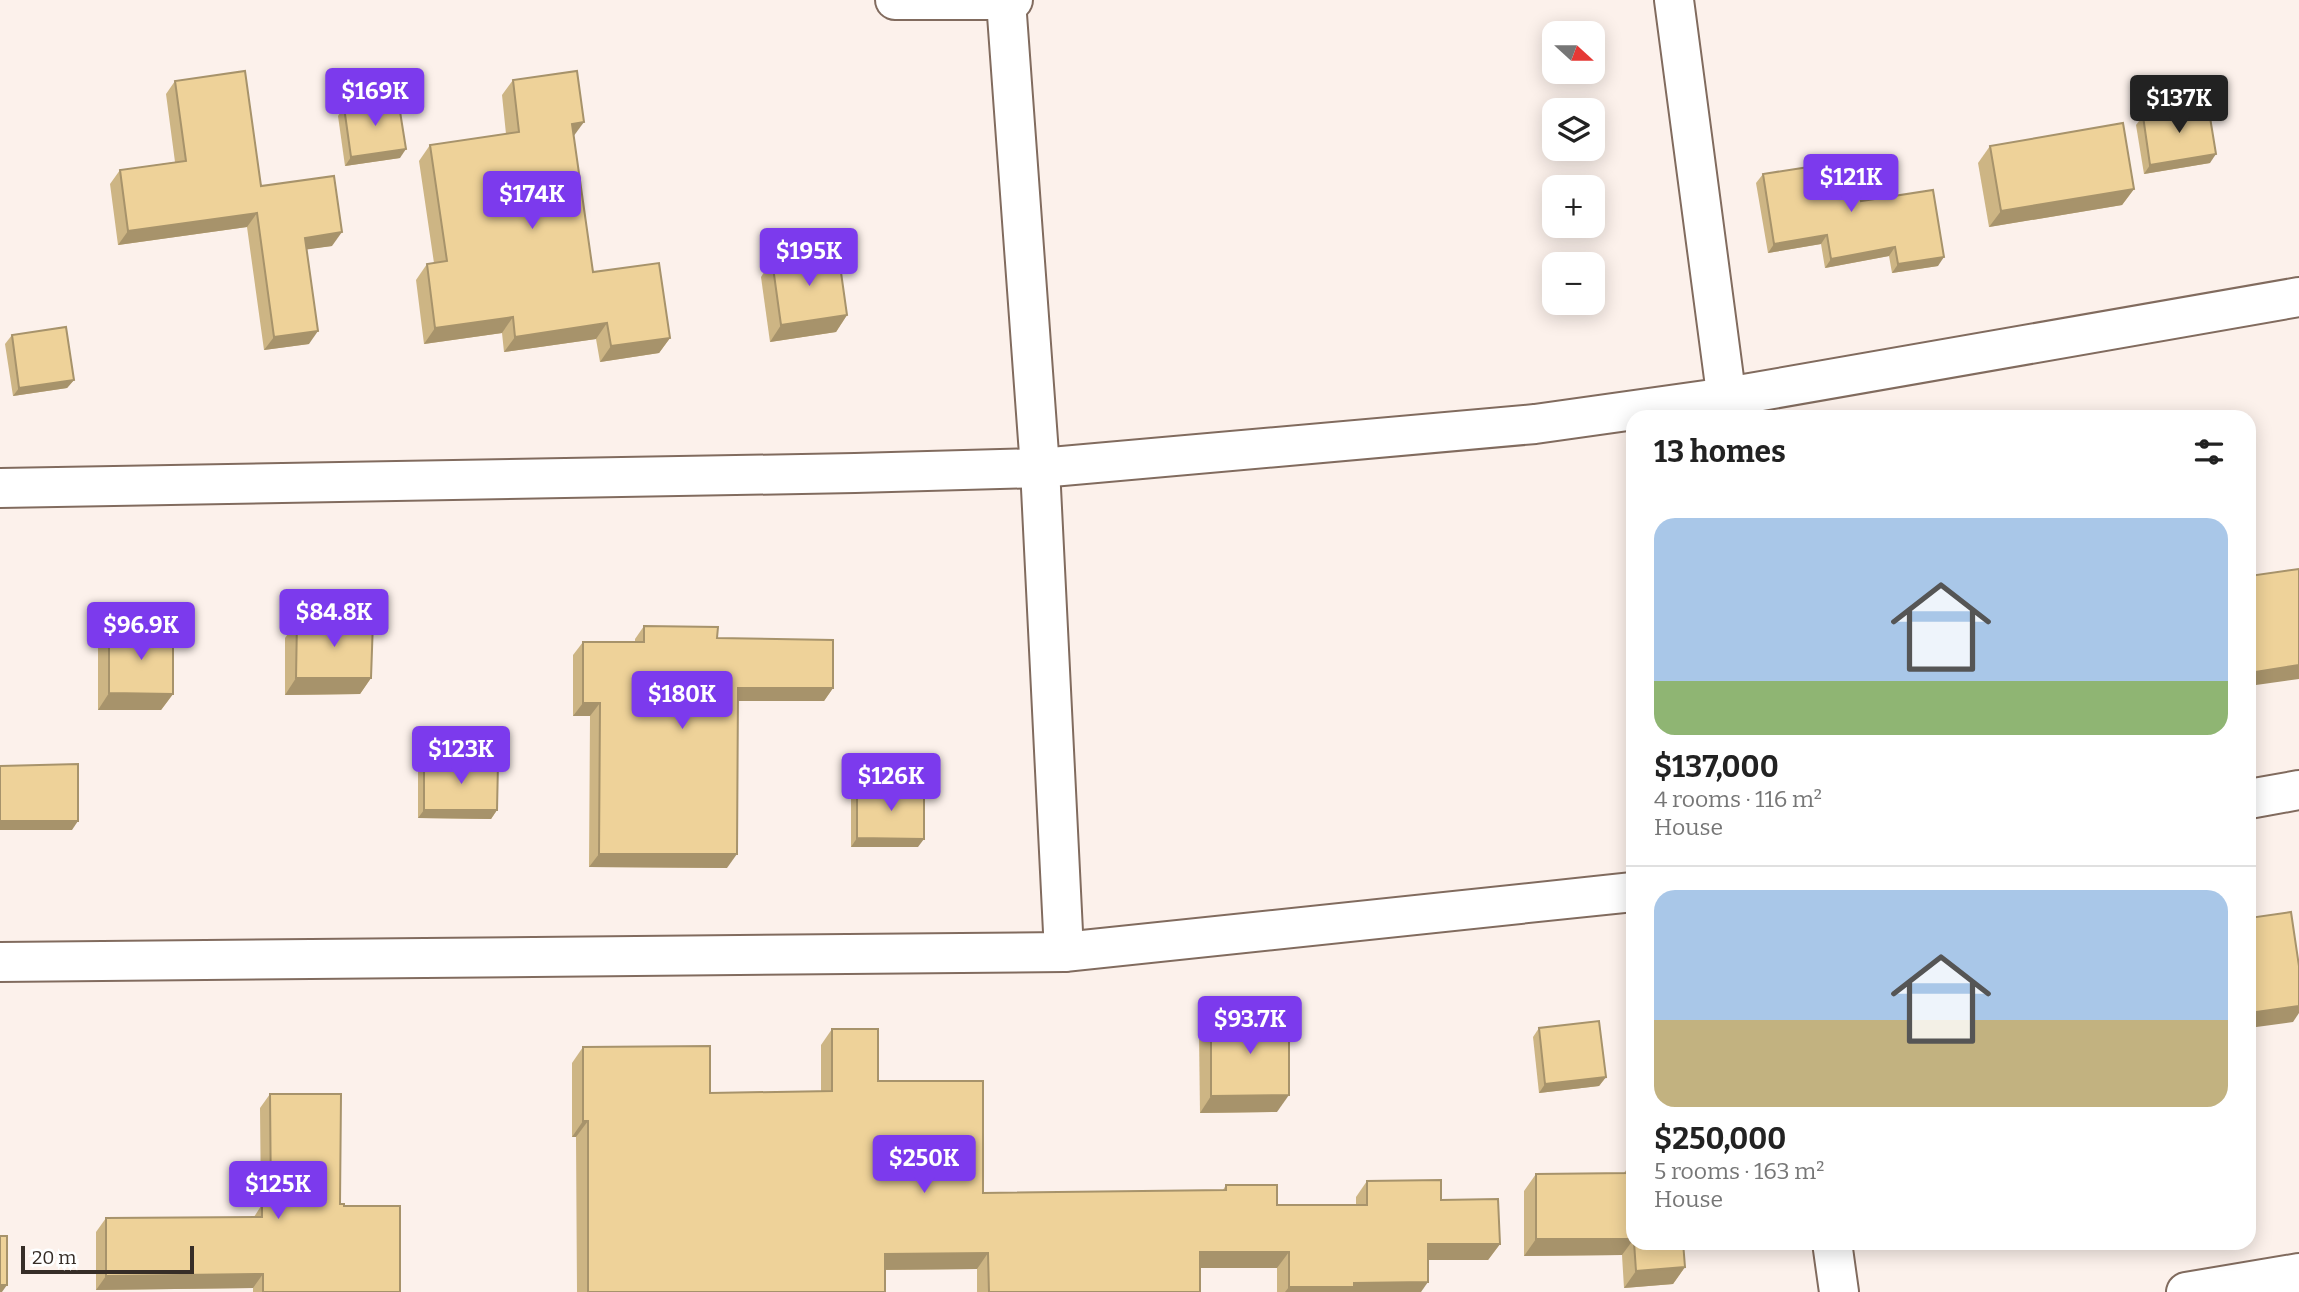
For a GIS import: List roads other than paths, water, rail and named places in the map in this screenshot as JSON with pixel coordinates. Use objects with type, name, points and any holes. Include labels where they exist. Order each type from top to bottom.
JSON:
[{"type":"street","points":[[895,0],[1013,0]]},
{"type":"street","points":[[1674,0],[1728,407]]},
{"type":"street","points":[[1006,1],[1040,468],[1064,952]]},
{"type":"street","points":[[1694,410],[1728,407],[2299,297]]},
{"type":"street","points":[[0,488],[841,474],[1040,468],[1626,416]]},
{"type":"street","points":[[2256,798],[2299,790]]},
{"type":"street","points":[[0,962],[1064,952],[1626,893]]},
{"type":"street","points":[[1833,1250],[1839,1292]]},
{"type":"street","points":[[2186,1292],[2299,1273]]}]
